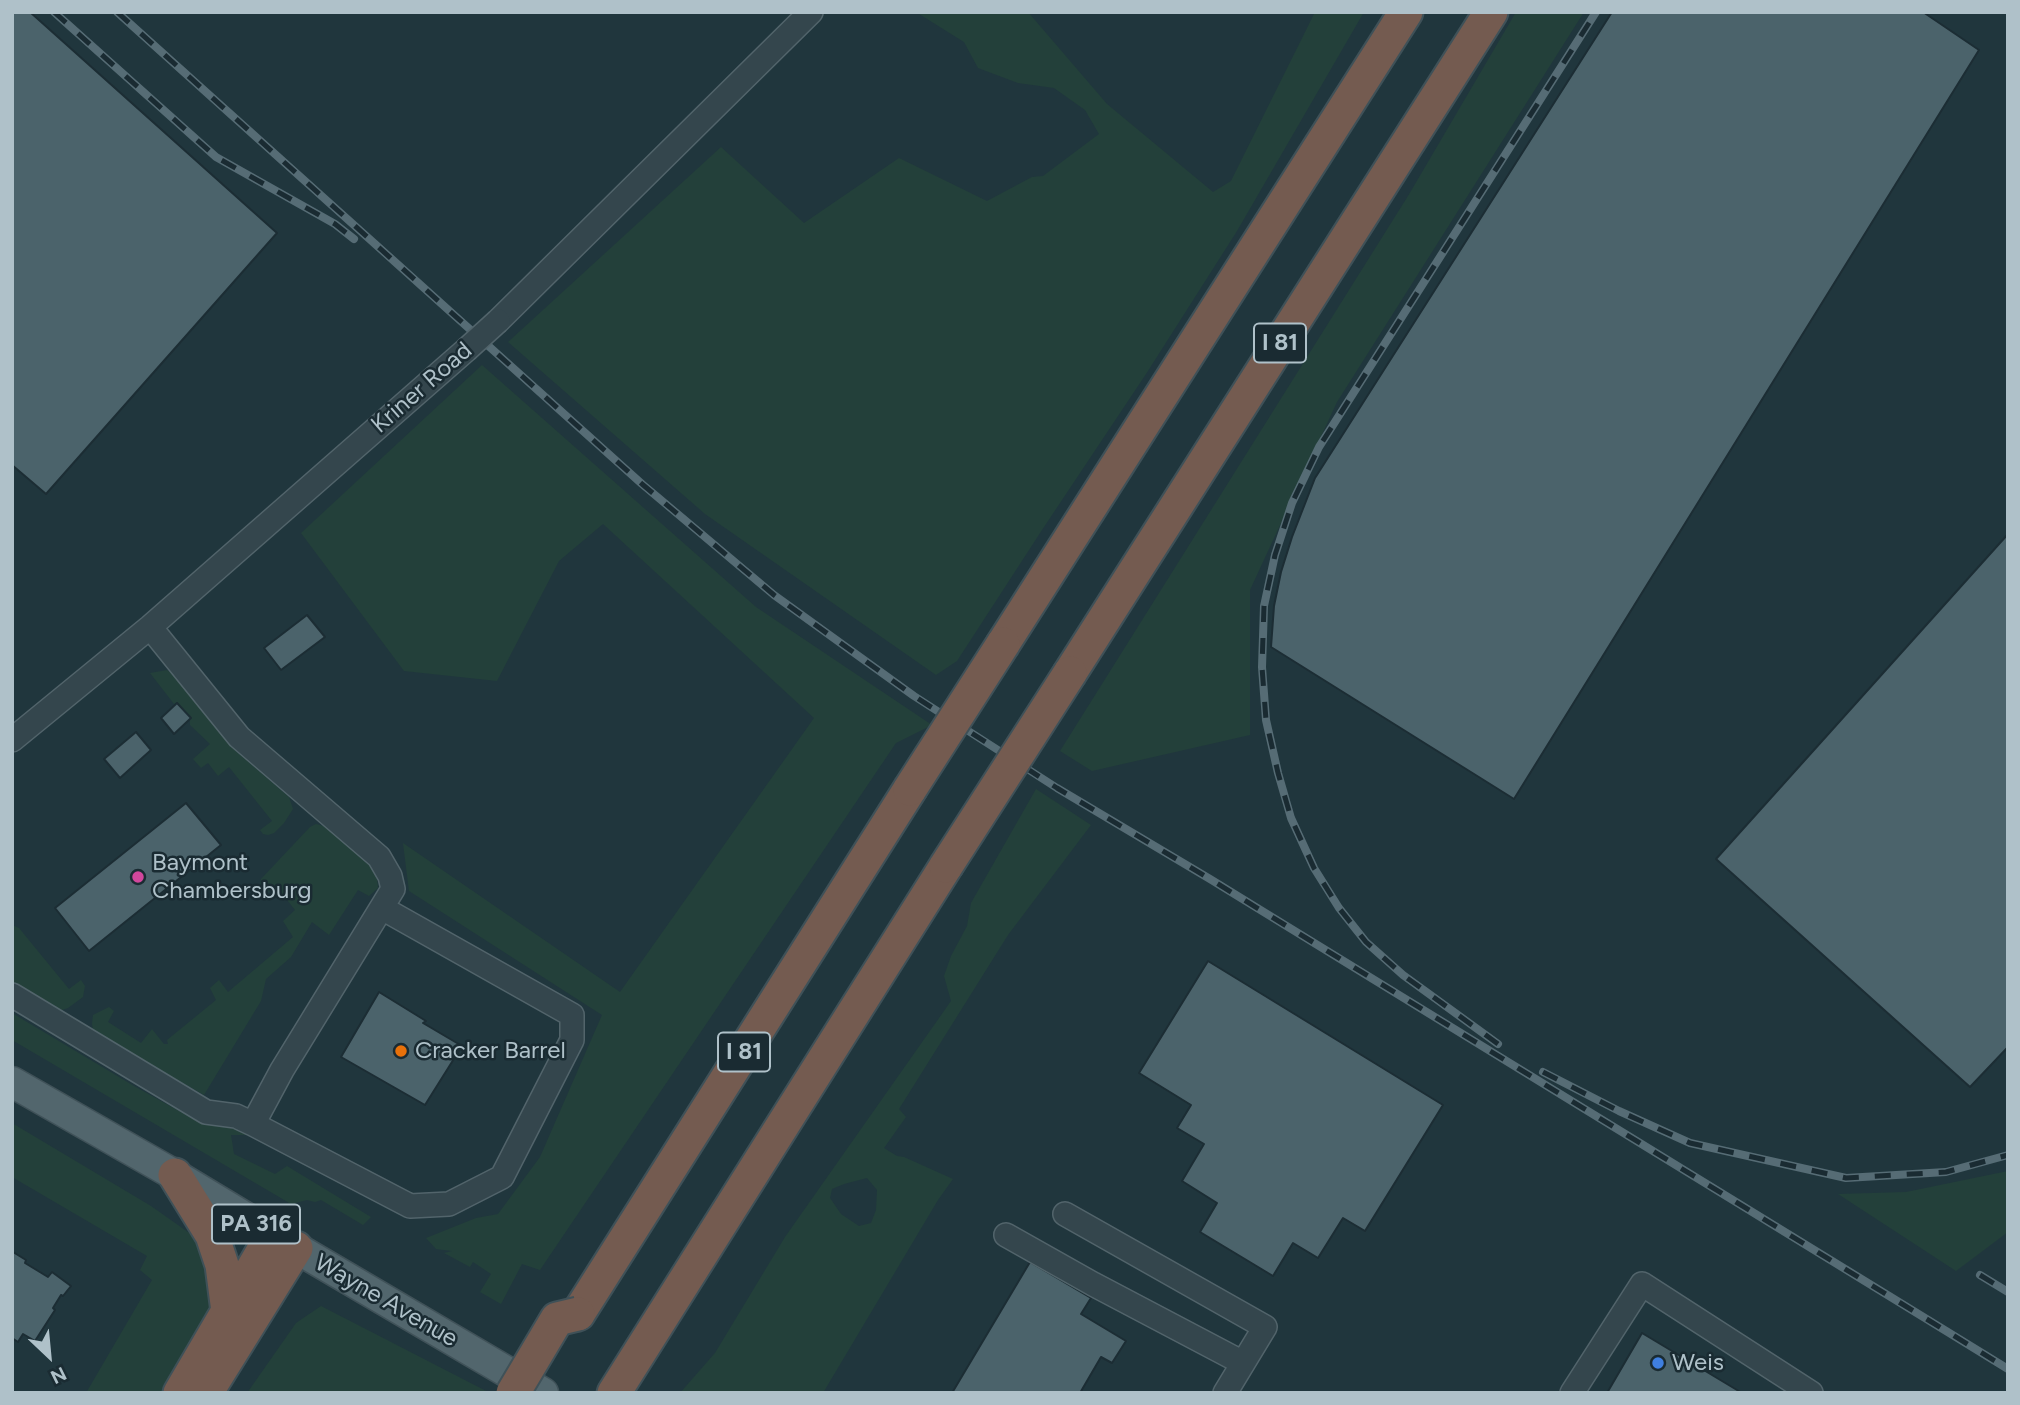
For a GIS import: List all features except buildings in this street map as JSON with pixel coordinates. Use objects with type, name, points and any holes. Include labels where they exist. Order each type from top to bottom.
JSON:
[{"type":"highway","name":"I 81","points":[[530,1393],[910,789],[1406,12]]},
{"type":"highway","name":"I 81","points":[[614,1393],[946,866],[1491,12]]},
{"type":"highway","points":[[175,1175],[212,1235],[222,1265],[228,1312]]},
{"type":"highway","points":[[180,1393],[228,1312],[284,1241]]},
{"type":"highway","points":[[206,1393],[284,1241]]},
{"type":"highway","points":[[513,1393],[557,1319],[578,1314]]},
{"type":"main road","name":"Wayne Avenue","points":[[12,1082],[175,1175],[543,1393]]},
{"type":"street","name":"Kriner Road","points":[[12,740],[150,627],[498,321],[811,12]]},
{"type":"street","points":[[150,627],[239,737],[379,857],[390,876],[393,889],[282,1070],[253,1124]]},
{"type":"street","points":[[12,995],[206,1112],[236,1116],[410,1206],[449,1205],[502,1177],[572,1040],[572,1014],[382,908]]},
{"type":"street","points":[[1065,1214],[1265,1327],[1225,1393]]},
{"type":"street","points":[[1006,1235],[1243,1363]]},
{"type":"street","points":[[1572,1393],[1642,1284],[1811,1393]]},
{"type":"green space","points":[[916,12],[1028,12],[1107,104],[1213,192],[1231,181],[1315,12],[1364,12],[1237,231],[1146,374],[957,661],[936,675],[705,514],[508,342],[721,147],[804,223],[899,158],[987,201],[1032,177],[1043,176],[1099,134],[1085,110],[1054,88],[1018,83],[978,68],[964,42]]},
{"type":"green space","points":[[1516,12],[1584,12],[1337,402],[1250,590],[1250,735],[1092,771],[1060,751],[1408,196]]},
{"type":"green space","points":[[482,365],[756,607],[932,725],[896,743],[540,1270],[522,1264],[501,1304],[480,1292],[491,1274],[473,1262],[470,1267],[444,1253],[452,1251],[436,1249],[426,1238],[476,1218],[498,1214],[540,1157],[602,1015],[409,891],[403,843],[620,992],[814,718],[603,524],[559,561],[497,681],[404,671],[301,533]]},
{"type":"green space","points":[[167,670],[177,677],[238,753],[289,797],[293,809],[274,833],[263,834],[260,830],[272,821],[229,767],[218,776],[208,763],[201,768],[193,759],[210,744],[190,725],[190,718],[177,703],[174,704],[150,673]]},
{"type":"green space","points":[[1036,789],[1091,825],[1008,935],[899,1109],[906,1117],[884,1148],[953,1179],[823,1393],[680,1393],[715,1353],[785,1237],[951,1001],[944,976],[967,926],[971,903]],"holes":[[[867,1178],[877,1190],[876,1210],[871,1223],[859,1226],[841,1214],[830,1198],[832,1189]]]},
{"type":"green space","points":[[316,824],[324,826],[376,869],[378,888],[369,896],[358,890],[329,935],[312,922],[291,957],[266,979],[261,1001],[204,1095],[93,1030],[93,1015],[109,1007],[114,1011],[108,1022],[141,1043],[152,1029],[164,1044],[168,1044],[167,1040],[216,1000],[210,988],[219,980],[228,992],[293,937],[283,921],[295,910],[276,886],[264,895],[261,892],[261,879],[310,827]]},
{"type":"green space","points":[[12,925],[19,928],[69,989],[81,980],[85,986],[83,997],[59,1011],[12,985]]},
{"type":"green space","points":[[12,1013],[197,1121],[253,1130],[254,1135],[231,1135],[234,1154],[275,1174],[287,1166],[371,1217],[363,1225],[321,1200],[291,1204],[12,1040]]},
{"type":"green space","points":[[12,1123],[151,1206],[195,1237],[210,1253],[218,1314],[169,1393],[86,1393],[152,1280],[140,1270],[147,1256],[12,1177]]},
{"type":"green space","points":[[2008,1171],[2008,1232],[1956,1271],[1838,1194],[1906,1192]]},
{"type":"green space","points":[[321,1306],[490,1393],[247,1393],[296,1323]]},
{"type":"railway","points":[[54,12],[216,157],[335,224],[354,239]]},
{"type":"railway","points":[[117,12],[642,484],[774,595],[914,696],[1057,788],[1210,879],[2008,1369]]},
{"type":"railway","points":[[1498,1044],[1403,975],[1366,942],[1339,908],[1314,868],[1291,818],[1266,720],[1262,667],[1264,606],[1275,555],[1292,503],[1319,447],[1596,12]]},
{"type":"railway","points":[[1543,1072],[1690,1143],[1846,1178],[1946,1172],[2008,1155]]},
{"type":"railway","points":[[1980,1275],[2008,1292]]},
{"type":"place","name":"Baymont Chambersburg","points":[[138,877]]},
{"type":"place","name":"Cracker Barrel","points":[[401,1051]]},
{"type":"place","name":"Weis","points":[[1658,1363]]}]
